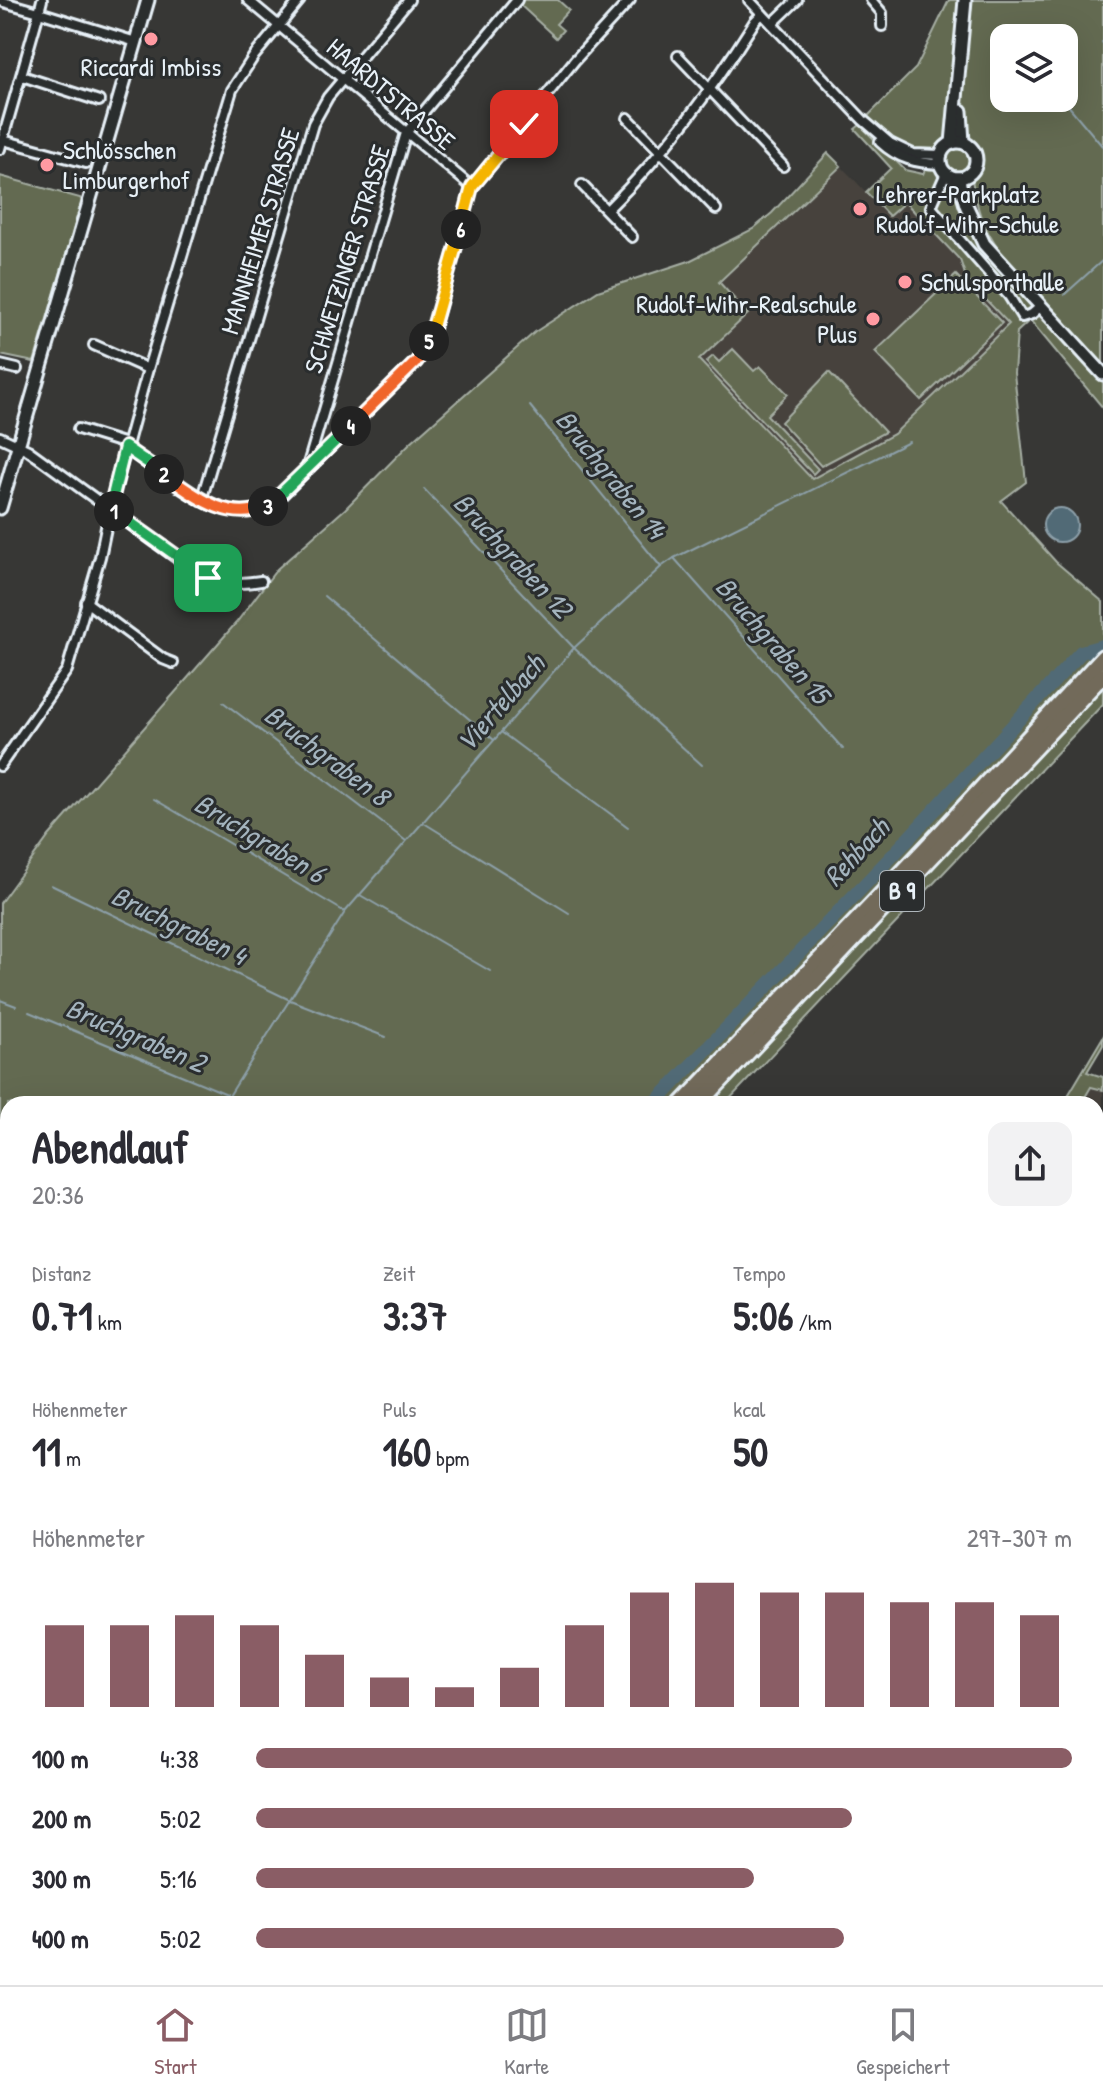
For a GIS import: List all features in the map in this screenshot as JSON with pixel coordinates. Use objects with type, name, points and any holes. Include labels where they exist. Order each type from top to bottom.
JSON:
[{"type":"highway","name":"B 9","points":[[690,1096],[1103,657]]},
{"type":"highway","name":"B 9","points":[[707,1096],[1103,675]]},
{"type":"street","points":[[42,0],[2,145],[86,163]]},
{"type":"street","points":[[0,508],[148,0]]},
{"type":"street","name":"HAARDTSTRASSE","points":[[248,0],[472,187]]},
{"type":"street","points":[[0,766],[67,670],[100,557],[126,445],[232,90],[254,56],[300,0]]},
{"type":"street","name":"MANNHEIMER STRASSE","points":[[201,501],[313,124],[328,97],[409,0]]},
{"type":"street","name":"SCHWETZINGER STRASSE","points":[[305,472],[406,133],[517,0]]},
{"type":"street","points":[[749,0],[863,120],[897,148],[942,164],[962,177],[977,233],[1103,374]]},
{"type":"street","points":[[772,24],[797,0]]},
{"type":"street","points":[[871,0],[882,13],[882,26]]},
{"type":"street","points":[[965,0],[957,143],[942,164],[931,207],[1009,296],[1022,317],[1040,307]]},
{"type":"street","points":[[0,1],[136,42]]},
{"type":"street","points":[[78,429],[126,445],[201,501],[234,513],[258,511],[277,500],[417,361],[426,347],[472,187],[626,1]]},
{"type":"street","points":[[607,210],[662,153],[711,90],[762,14]]},
{"type":"street","points":[[678,56],[783,166]]},
{"type":"street","points":[[22,76],[99,101]]},
{"type":"street","points":[[628,118],[716,209]]},
{"type":"street","points":[[957,143],[972,148],[976,158],[974,168],[962,177]]},
{"type":"street","points":[[582,185],[632,237]]},
{"type":"street","points":[[94,345],[148,369]]},
{"type":"street","points":[[0,365],[17,369]]},
{"type":"street","points":[[0,437],[18,445],[208,578],[240,584],[261,581]]},
{"type":"street","points":[[86,602],[163,659],[173,663]]},
{"type":"shaded area","name":"Rudolf-Wihr-Realschule Plus","points":[[841,166],[889,216],[904,202],[960,260],[967,280],[1009,324],[894,434],[812,479],[699,360],[747,314],[718,282]]},
{"type":"shaded area","points":[[1103,1077],[1103,1096],[1078,1096]]},
{"type":"green space","points":[[523,0],[558,0],[569,10],[556,24],[563,30],[556,38],[519,4]]},
{"type":"green space","points":[[949,0],[962,0],[947,143],[934,152],[903,149],[866,118],[916,68]]},
{"type":"green space","points":[[970,0],[1103,0],[1103,364],[1021,279],[993,241],[981,217],[972,180],[982,164],[979,149],[968,141],[963,107]]},
{"type":"green space","points":[[860,125],[905,170],[923,174],[927,165],[934,166],[955,183],[998,267],[1103,381],[1103,408],[1030,320],[1017,332],[1014,373],[1026,482],[1001,501],[1056,562],[1103,602],[1103,645],[679,1096],[0,1096],[0,903],[49,836],[236,623],[277,569],[345,509],[410,443],[535,332],[598,291],[689,261],[753,229],[828,153],[841,166],[719,282],[748,314],[699,360],[812,479],[894,434],[1009,324],[967,280],[960,260],[905,202],[889,216],[866,192],[891,168],[855,129]]},
{"type":"green space","points":[[958,147],[967,151],[971,160],[967,169],[958,173],[949,169],[945,160],[949,151]]},
{"type":"green space","points":[[0,176],[82,201],[34,362],[0,355]]},
{"type":"green space","points":[[956,275],[1002,323],[921,400],[875,352]]},
{"type":"green space","points":[[733,349],[754,371],[760,366],[788,394],[767,415],[818,469],[813,474],[706,362],[713,356],[719,362]]},
{"type":"green space","points":[[829,372],[885,432],[821,466],[781,422]]},
{"type":"green space","points":[[1103,685],[1103,704],[733,1096],[717,1096]]},
{"type":"green space","points":[[1103,1037],[1103,1045],[1087,1072],[1103,1077],[1103,1090],[1091,1087],[1086,1096],[1068,1096]]},
{"type":"water","points":[[1060,508],[1072,513],[1077,525],[1072,537],[1060,542],[1048,537],[1043,525],[1048,513]]},
{"type":"waterway","points":[[1074,112],[1103,147]]},
{"type":"waterway","name":"Viertelbach","points":[[1064,295],[1103,260]]},
{"type":"waterway","name":"Bruchgraben 14","points":[[530,406],[661,567]]},
{"type":"waterway","name":"Viertelbach","points":[[229,1096],[345,912],[574,648],[674,558],[909,442]]},
{"type":"waterway","name":"Bruchgraben 12","points":[[424,489],[574,648],[702,765]]},
{"type":"waterway","name":"Bruchgraben 15","points":[[674,558],[843,749]]},
{"type":"waterway","points":[[324,596],[494,740]]},
{"type":"waterway","name":"Rehbach","points":[[662,1096],[893,855],[1081,652],[1103,646]]},
{"type":"waterway","name":"Bruchgraben 8","points":[[223,702],[406,841]]},
{"type":"waterway","points":[[501,732],[628,827]]},
{"type":"waterway","name":"Bruchgraben 6","points":[[154,799],[345,912]]},
{"type":"waterway","points":[[424,823],[569,913]]},
{"type":"waterway","name":"Bruchgraben 4","points":[[51,885],[290,1000],[386,1037]]},
{"type":"waterway","points":[[360,895],[490,971]]},
{"type":"waterway","name":"Bruchgraben 2","points":[[0,1000],[16,1006]]},
{"type":"waterway","name":"Bruchgraben 2","points":[[29,1012],[227,1094]]},
{"type":"place","name":"Riccardi Imbiss","points":[[151,39]]},
{"type":"place","name":"Schlösschen Limburgerhof","points":[[47,165]]},
{"type":"place","name":"Lehrer-Parkplatz Rudolf-Wihr-Schule","points":[[860,209]]},
{"type":"place","name":"Schulsporthalle","points":[[905,282]]},
{"type":"place","name":"Rudolf-Wihr-Realschule Plus","points":[[873,319]]},
{"type":"route","points":[[208,578],[110,508],[125,447],[201,501],[234,513],[258,511],[277,500],[417,361],[434,328],[472,187],[524,124]]}]
